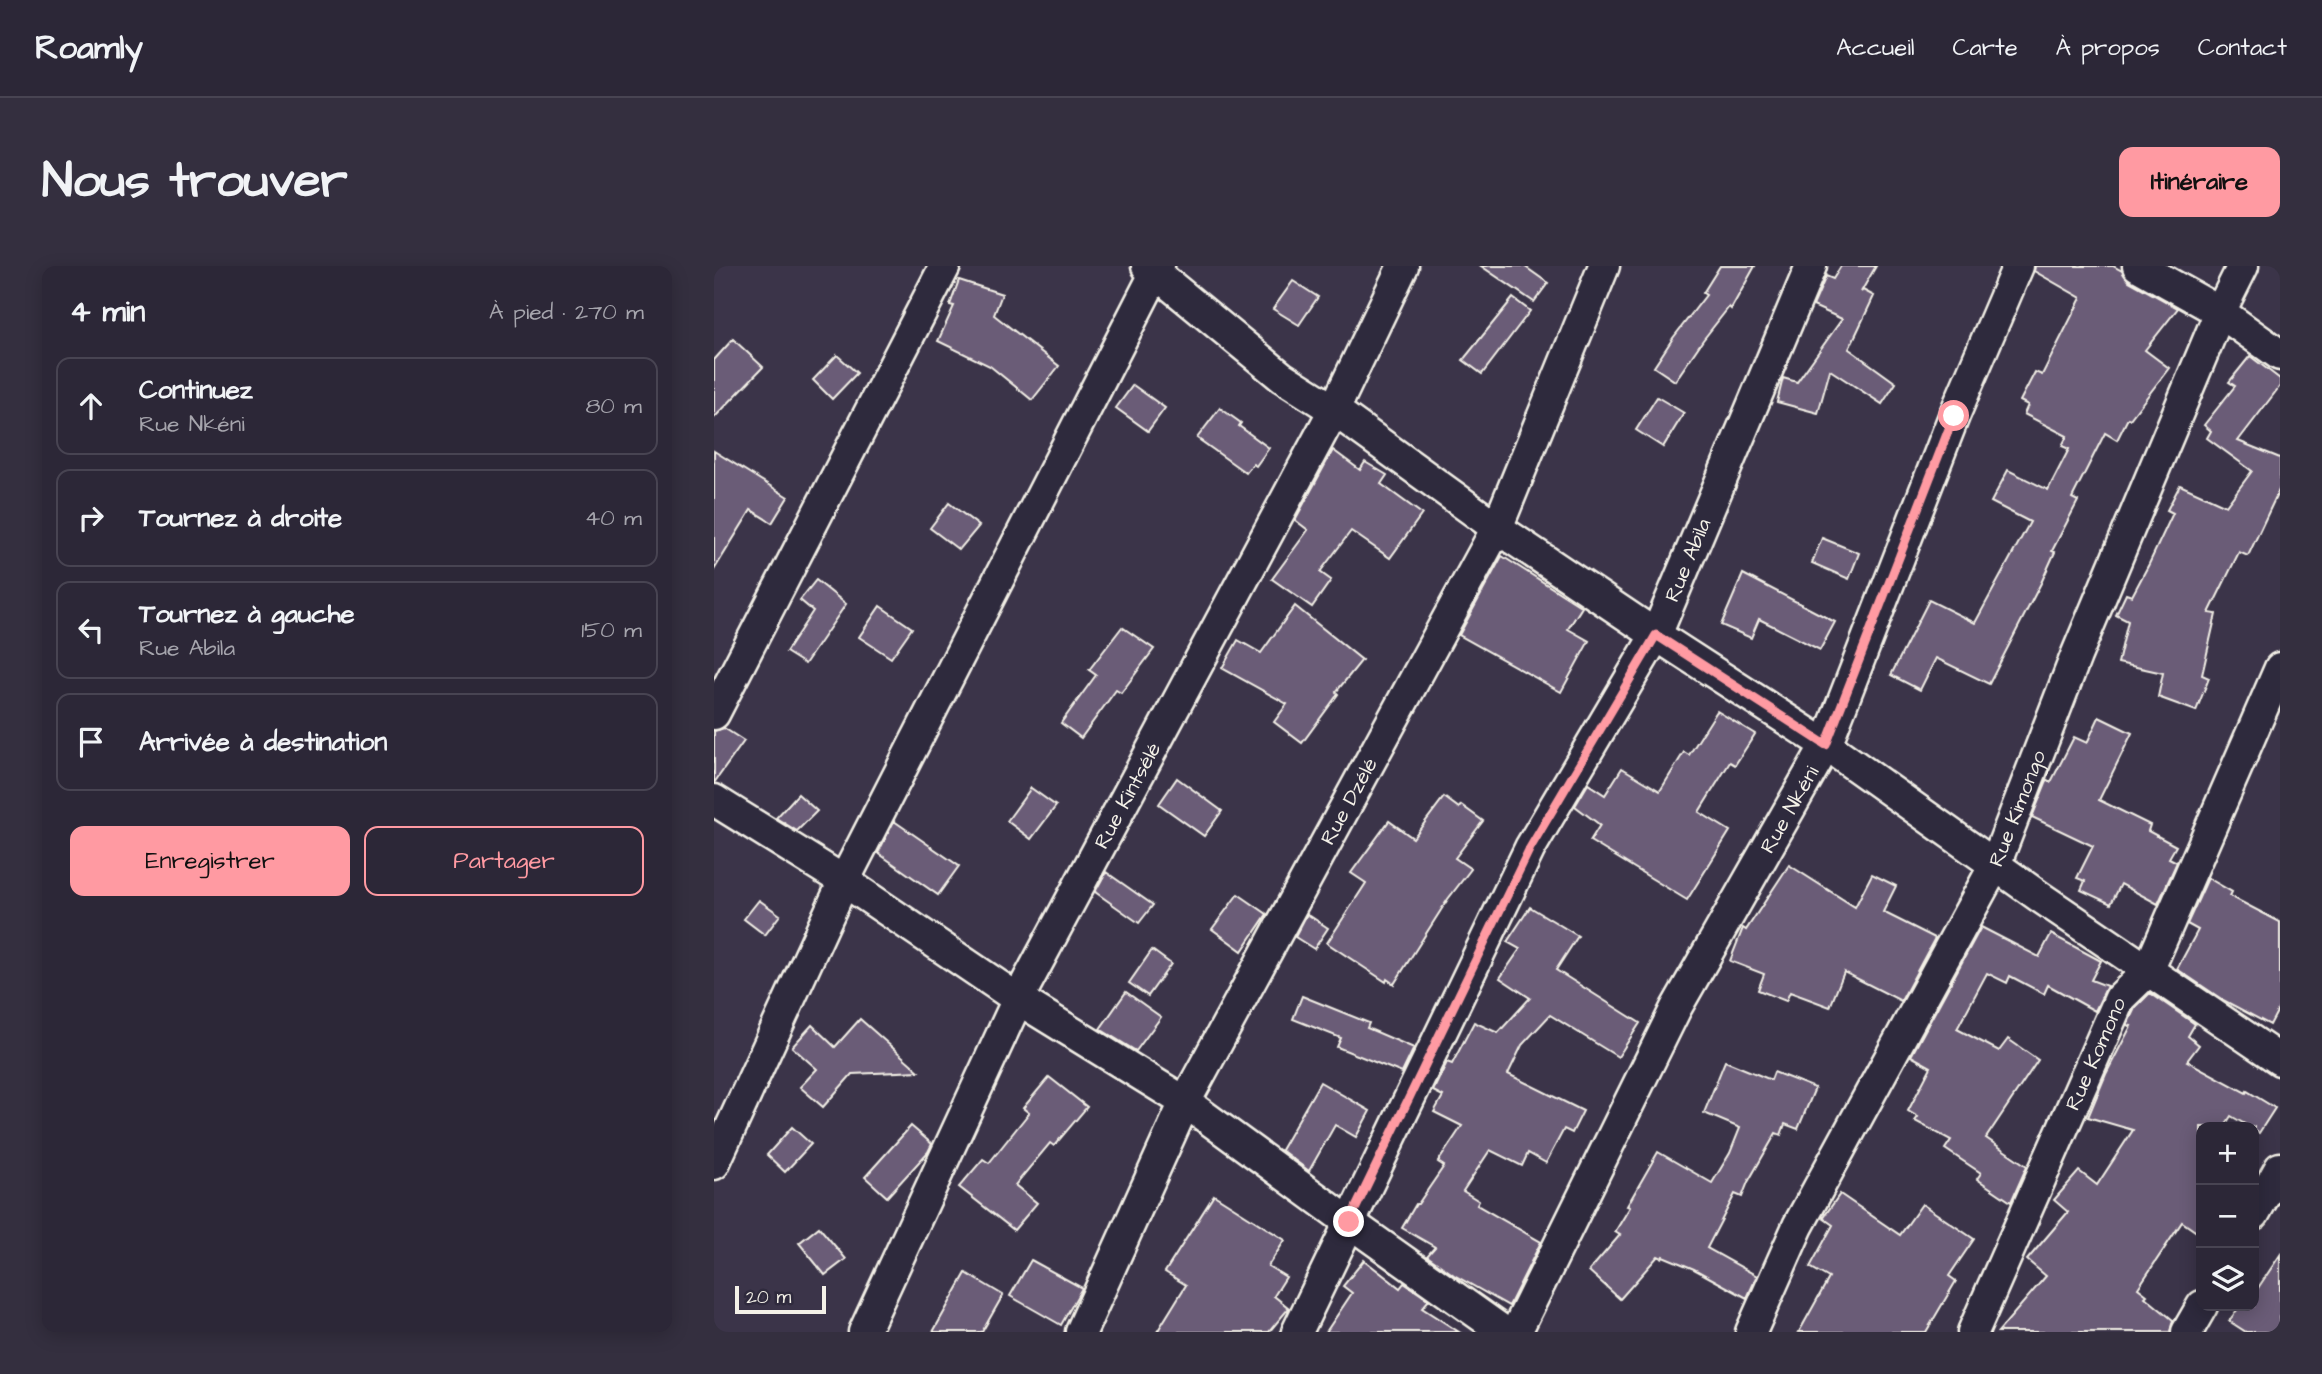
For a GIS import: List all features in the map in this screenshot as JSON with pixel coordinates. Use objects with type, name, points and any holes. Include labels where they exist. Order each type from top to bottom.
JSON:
[{"type":"street","points":[[714,714],[945,266]]},
{"type":"street","name":"Rue Kintsélé","points":[[864,1332],[1018,999],[1334,410],[1403,266]]},
{"type":"street","name":"Rue Dzélé","points":[[1081,1332],[1185,1102],[1497,527],[1604,266]]},
{"type":"street","name":"Rue Abila","points":[[1297,1332],[1530,848],[1656,635],[1811,266]]},
{"type":"street","name":"Rue Nkéni","points":[[1516,1332],[1676,1008],[1826,745],[1954,416],[2018,266]]},
{"type":"street","points":[[2138,266],[2220,312],[2280,355]]},
{"type":"street","name":"Rue Kimongo","points":[[1751,1332],[1798,1226],[1995,865],[2076,656],[2220,312],[2243,266]]},
{"type":"street","points":[[714,1164],[844,881],[1154,268],[1282,377],[1334,410],[1497,527],[1656,635],[1826,745],[1995,865],[2280,1060]]},
{"type":"street","name":"Rue Komono","points":[[1973,1332],[2120,998],[2148,971],[2280,668]]},
{"type":"street","points":[[714,800],[844,881],[1018,999],[1185,1102],[1504,1332]]},
{"type":"street","points":[[2259,1205],[2280,1168]]},
{"type":"street","points":[[2187,1332],[2199,1311]]},
{"type":"building","points":[[1481,266],[1524,266],[1548,283],[1534,302]]},
{"type":"building","points":[[1720,266],[1755,266],[1731,309],[1729,307],[1703,340],[1675,381],[1654,367],[1706,295],[1703,293]]},
{"type":"building","points":[[1841,266],[1876,266],[1861,292],[1863,290],[1874,296],[1849,349],[1896,383],[1882,404],[1830,370],[1818,413],[1777,402],[1783,378],[1797,382],[1842,319],[1813,306],[1826,276],[1833,279]]},
{"type":"building","points":[[2035,266],[2113,266],[2122,271],[2129,281],[2178,308],[2145,350],[2169,368],[2130,419],[2128,418],[2117,440],[2105,433],[2072,498],[2078,501],[2052,551],[2055,552],[2041,583],[1989,684],[1936,658],[1920,690],[1891,675],[1929,600],[1975,623],[2030,522],[1991,502],[2008,470],[2048,490],[2069,449],[2062,446],[2067,436],[2024,414],[2028,405],[2020,401],[2035,372],[2042,375],[2081,298],[2034,271]]},
{"type":"building","points":[[959,280],[1002,294],[994,315],[1059,366],[1032,400],[990,366],[938,341],[954,306],[950,305]]},
{"type":"building","points":[[1293,281],[1318,297],[1299,325],[1273,309]]},
{"type":"building","points":[[1513,298],[1530,311],[1482,374],[1463,360]]},
{"type":"building","points":[[733,339],[763,367],[714,418],[714,360]]},
{"type":"building","points":[[837,355],[857,373],[832,399],[813,380]]},
{"type":"building","points":[[2250,356],[2280,379],[2280,386],[2238,441],[2280,458],[2280,488],[2248,556],[2239,552],[2209,613],[2216,614],[2202,675],[2209,678],[2196,711],[2158,697],[2163,673],[2118,663],[2128,621],[2116,615],[2126,594],[2132,596],[2149,564],[2173,513],[2167,510],[2180,485],[2226,506],[2252,471],[2207,438],[2211,431],[2204,425],[2235,386],[2229,382]]},
{"type":"building","points":[[1133,385],[1165,408],[1148,431],[1116,408]]},
{"type":"building","points":[[1657,397],[1684,413],[1663,447],[1636,430]]},
{"type":"building","points":[[1220,408],[1269,448],[1256,466],[1253,464],[1246,473],[1197,438]]},
{"type":"building","points":[[1333,450],[1360,470],[1365,462],[1387,475],[1381,484],[1422,514],[1390,558],[1351,531],[1320,572],[1331,580],[1312,607],[1272,579],[1308,530],[1295,520]]},
{"type":"building","points":[[714,451],[788,497],[772,523],[751,510],[714,570]]},
{"type":"building","points":[[949,503],[979,526],[959,550],[930,528]]},
{"type":"building","points":[[1822,538],[1859,553],[1849,579],[1812,563]]},
{"type":"building","points":[[1502,556],[1582,607],[1568,629],[1589,641],[1561,692],[1459,635]]},
{"type":"building","points":[[1743,574],[1835,622],[1820,650],[1759,619],[1751,638],[1721,625]]},
{"type":"building","points":[[816,580],[846,604],[805,664],[786,652],[813,611],[800,600]]},
{"type":"building","points":[[880,606],[912,628],[891,658],[859,637]]},
{"type":"building","points":[[1295,606],[1362,660],[1336,692],[1338,694],[1302,743],[1274,722],[1287,704],[1222,668],[1238,640],[1261,653]]},
{"type":"building","points":[[1122,627],[1154,649],[1121,693],[1116,690],[1081,738],[1061,723],[1096,675],[1089,670]]},
{"type":"building","points":[[1717,711],[1755,734],[1735,765],[1730,762],[1699,812],[1730,831],[1687,900],[1590,841],[1600,825],[1575,806],[1588,784],[1605,795],[1622,768],[1660,791],[1684,752],[1689,755]]},
{"type":"building","points":[[2099,717],[2132,733],[2099,800],[2150,825],[2148,831],[2176,846],[2169,858],[2177,862],[2158,904],[2121,884],[2111,904],[2081,890],[2085,881],[2077,878],[2093,846],[2032,817],[2047,780],[2051,782],[2074,737],[2087,743]]},
{"type":"building","points":[[724,728],[744,741],[714,783],[714,731]]},
{"type":"building","points":[[1177,778],[1222,811],[1204,836],[1159,804]]},
{"type":"building","points":[[1031,788],[1056,806],[1031,839],[1007,821]]},
{"type":"building","points":[[798,794],[817,811],[797,831],[776,818]]},
{"type":"building","points":[[1444,797],[1483,821],[1455,858],[1471,869],[1448,899],[1394,984],[1387,979],[1386,982],[1327,943],[1366,883],[1351,873],[1389,821],[1413,838]]},
{"type":"building","points":[[894,821],[959,866],[938,895],[878,853]]},
{"type":"building","points":[[1789,865],[1855,907],[1872,874],[1896,886],[1883,912],[1935,938],[1901,1001],[1844,972],[1830,1007],[1790,992],[1786,1001],[1758,990],[1764,974],[1730,961],[1743,928],[1746,930]]},
{"type":"building","points":[[1106,872],[1153,905],[1139,923],[1095,892]]},
{"type":"building","points":[[2208,878],[2232,892],[2230,896],[2280,922],[2280,1006],[2270,1025],[2223,1000],[2177,969],[2198,930],[2187,924]]},
{"type":"building","points":[[1238,894],[1267,914],[1242,951],[1212,929]]},
{"type":"building","points":[[759,900],[780,915],[765,935],[744,919]]},
{"type":"building","points":[[1530,907],[1578,936],[1556,970],[1640,1023],[1618,1057],[1550,1015],[1522,1045],[1508,1074],[1583,1111],[1572,1133],[1564,1129],[1546,1163],[1528,1153],[1522,1166],[1490,1150],[1463,1191],[1479,1201],[1477,1205],[1541,1242],[1509,1306],[1454,1275],[1427,1256],[1435,1247],[1402,1228],[1444,1166],[1438,1162],[1462,1126],[1434,1112],[1443,1096],[1433,1091],[1447,1062],[1452,1064],[1474,1022],[1498,1033],[1530,998],[1500,978],[1520,949],[1507,942]]},
{"type":"building","points":[[1307,914],[1328,928],[1314,949],[1295,937]]},
{"type":"building","points":[[1981,927],[2039,957],[2051,934],[2101,961],[2091,980],[2107,986],[2095,1011],[2048,985],[2044,994],[2010,976],[2007,983],[1987,973],[1957,1029],[1999,1051],[2008,1039],[2038,1060],[1986,1138],[2027,1166],[2011,1202],[1977,1179],[1981,1173],[1945,1149],[1951,1140],[1915,1121],[1918,1117],[1908,1111],[1931,1067],[1911,1056]]},
{"type":"building","points":[[1152,950],[1171,964],[1148,996],[1129,983]]},
{"type":"building","points":[[1126,992],[1161,1017],[1136,1051],[1100,1029]]},
{"type":"building","points":[[2150,993],[2195,1024],[2188,1036],[2199,1045],[2187,1061],[2275,1108],[2259,1133],[2259,1122],[2241,1122],[2231,1116],[2227,1122],[2196,1122],[2196,1232],[2182,1222],[2138,1288],[2173,1320],[2170,1332],[1998,1332],[2046,1276],[2027,1260],[2068,1212],[2054,1200],[2079,1171],[2097,1185],[2133,1130],[2088,1117],[2131,1026],[2127,1025],[2135,1008]]},
{"type":"building","points":[[1302,996],[1369,1023],[1367,1028],[1414,1048],[1402,1073],[1337,1047],[1341,1038],[1293,1019]]},
{"type":"building","points":[[860,1019],[919,1071],[852,1074],[823,1107],[800,1087],[817,1069],[792,1047],[812,1025],[835,1047]]},
{"type":"building","points":[[1725,1061],[1771,1080],[1774,1072],[1815,1088],[1798,1129],[1785,1124],[1781,1135],[1776,1133],[1742,1197],[1735,1194],[1707,1248],[1757,1276],[1747,1298],[1694,1269],[1658,1256],[1620,1299],[1589,1271],[1620,1235],[1615,1232],[1658,1152],[1712,1183],[1730,1153],[1740,1128],[1704,1113]]},
{"type":"building","points":[[1049,1077],[1087,1107],[1054,1146],[1050,1143],[1015,1185],[1037,1203],[1014,1230],[959,1187],[983,1159],[989,1163],[1029,1113],[1023,1108]]},
{"type":"building","points":[[1320,1082],[1370,1111],[1356,1137],[1335,1125],[1309,1171],[1281,1150]]},
{"type":"building","points":[[911,1126],[932,1144],[928,1152],[887,1197],[865,1177]]},
{"type":"building","points":[[792,1127],[811,1144],[785,1172],[767,1155]]},
{"type":"building","points":[[1840,1194],[1900,1235],[1922,1204],[1974,1239],[1949,1276],[1956,1281],[1926,1332],[1799,1332],[1829,1278],[1810,1267],[1833,1225],[1823,1218]]},
{"type":"building","points":[[1214,1195],[1285,1240],[1268,1266],[1286,1277],[1274,1296],[1289,1308],[1269,1332],[1157,1332],[1186,1285],[1165,1272]]},
{"type":"building","points":[[819,1227],[846,1259],[825,1275],[799,1243]]},
{"type":"building","points":[[2280,1255],[2280,1332],[2246,1332],[2229,1321],[2236,1311],[2259,1311],[2259,1286]]},
{"type":"building","points":[[1031,1260],[1082,1288],[1061,1325],[1010,1296]]},
{"type":"building","points":[[1364,1260],[1400,1288],[1404,1283],[1429,1300],[1422,1308],[1459,1332],[1326,1332],[1352,1293],[1343,1286]]},
{"type":"building","points":[[966,1273],[1003,1295],[982,1332],[933,1332]]},
{"type":"route","points":[[1349,1222],[1530,848],[1656,635],[1826,745],[1954,416]]}]
